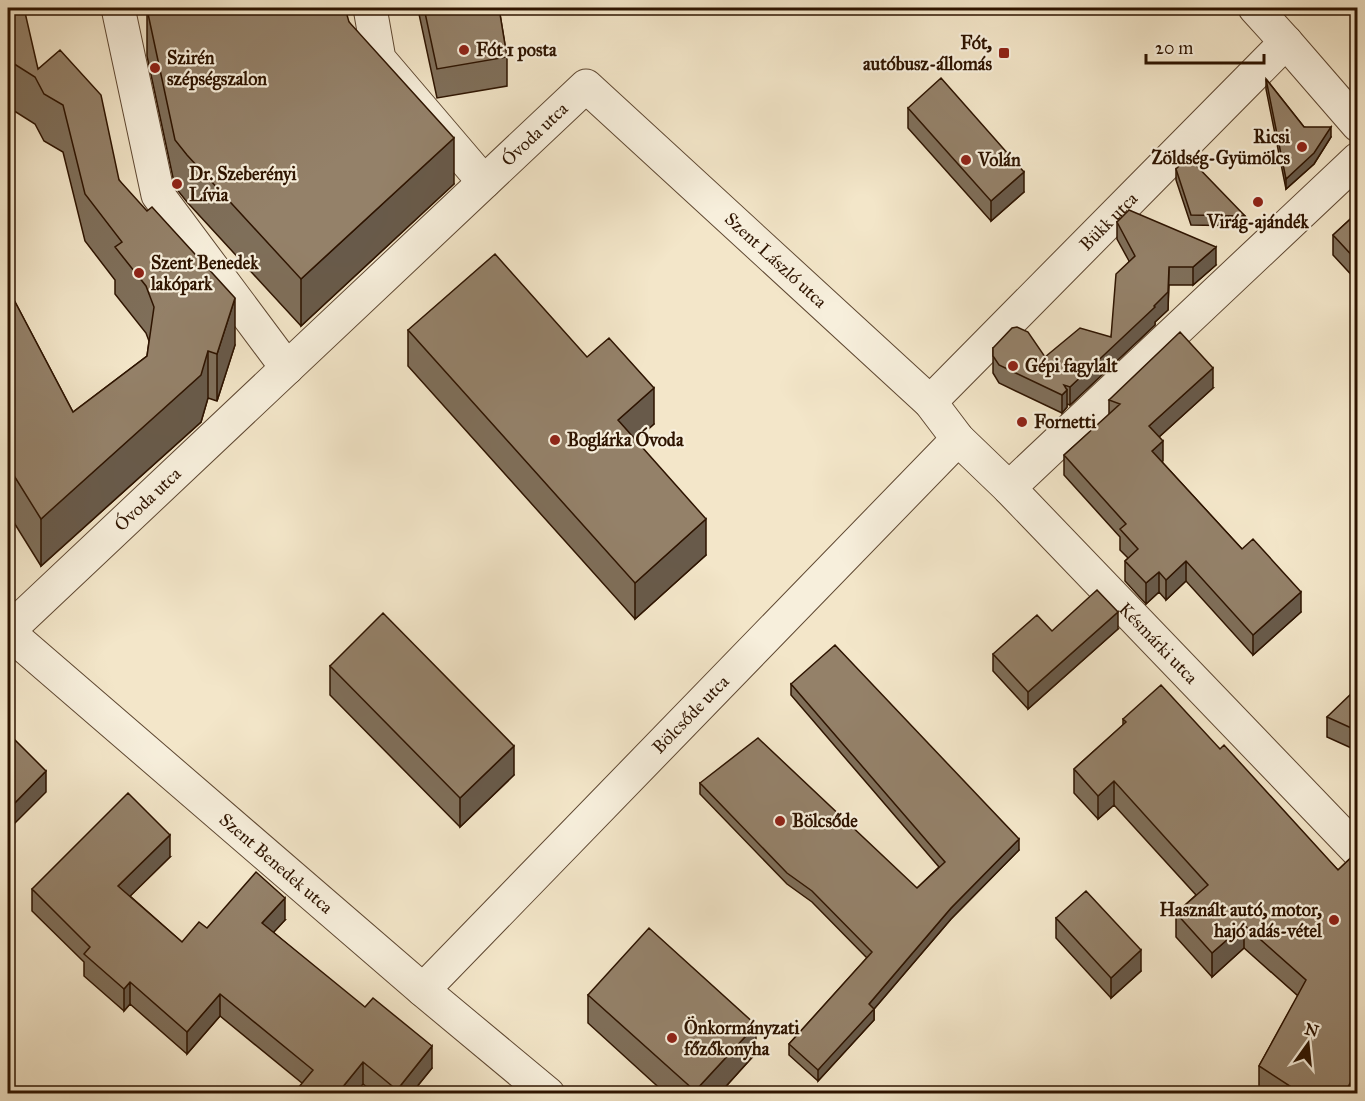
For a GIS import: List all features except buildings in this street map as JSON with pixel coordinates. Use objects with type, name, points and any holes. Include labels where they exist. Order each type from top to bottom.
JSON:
[{"type":"street","points":[[370,8],[379,59],[484,182]]},
{"type":"street","points":[[1255,8],[1358,125]]},
{"type":"street","points":[[129,22],[158,195],[287,368]]},
{"type":"street","name":"Bükk utca","points":[[930,402],[1286,42]]},
{"type":"street","name":"Óvoda utca","points":[[8,631],[586,86]]},
{"type":"street","name":"Szent László utca","points":[[586,86],[930,402],[958,439]]},
{"type":"street","points":[[1009,488],[1358,159]]},
{"type":"street","name":"Késmárki utca","points":[[958,439],[1009,488],[1358,851]]},
{"type":"street","name":"Bölcsőde utca","points":[[423,990],[958,439]]},
{"type":"street","name":"Szent Benedek utca","points":[[8,631],[423,990],[548,1094]]},
{"type":"place","name":"Fót 1 posta","points":[[464,50]]},
{"type":"place","name":"Fót, autóbusz-állomás","points":[[1004,53]]},
{"type":"place","name":"Szirén szépségszalon","points":[[155,68]]},
{"type":"place","name":"Ricsi Zöldség-Gyümölcs","points":[[1302,147]]},
{"type":"place","name":"Volán","points":[[966,160]]},
{"type":"place","name":"Dr. Szeberényi Lívia","points":[[177,184]]},
{"type":"place","name":"Virág-ajándék","points":[[1258,202]]},
{"type":"place","name":"Szent Benedek lakópark","points":[[139,273]]},
{"type":"place","name":"Gépi fagylalt","points":[[1013,366]]},
{"type":"place","name":"Fornetti","points":[[1022,422]]},
{"type":"place","name":"Boglárka Óvoda","points":[[555,440]]},
{"type":"place","name":"Bölcsőde","points":[[780,821]]},
{"type":"place","name":"Használt autó, motor, hajó adás-vétel","points":[[1334,920]]},
{"type":"place","name":"Önkormányzati főzőkonyha","points":[[672,1038]]}]
